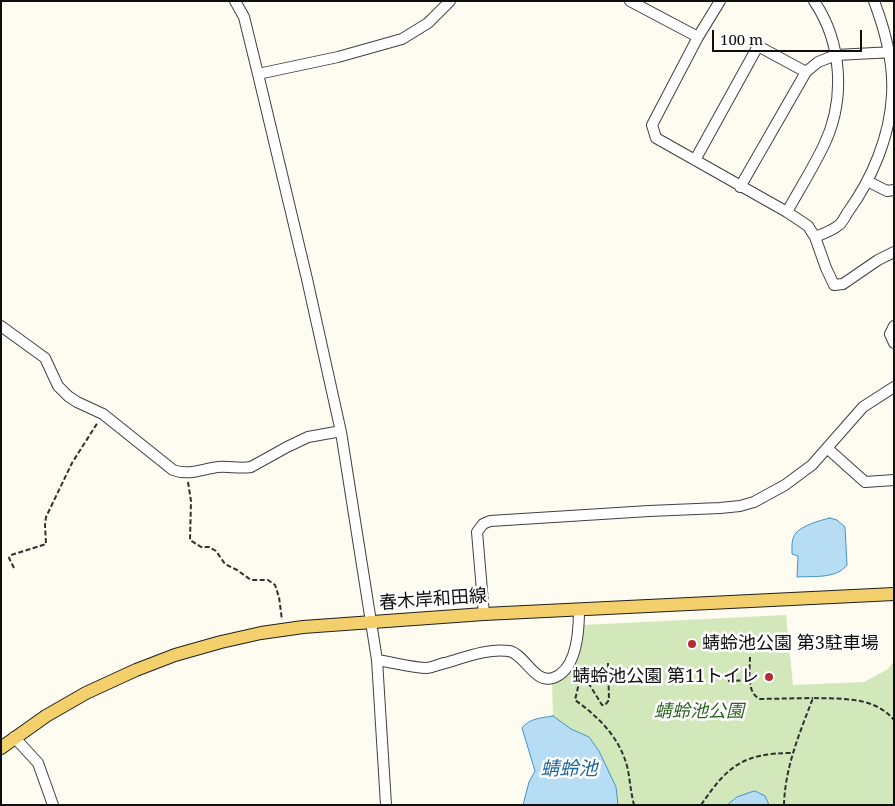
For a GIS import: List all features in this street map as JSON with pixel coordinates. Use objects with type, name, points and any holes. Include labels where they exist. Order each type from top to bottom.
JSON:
[{"type":"main road","name":"春木岸和田線","points":[[1,748],[14,737],[86,692],[136,670],[175,655],[221,642],[283,630],[371,621],[484,614],[894,594]]},
{"type":"street","points":[[235,1],[244,17],[258,74],[307,279],[340,432],[377,660],[386,805]]},
{"type":"street","points":[[258,74],[338,57],[402,39],[428,23],[450,1]]},
{"type":"street","points":[[630,1],[698,37]]},
{"type":"street","points":[[720,1],[698,37],[652,125],[656,138],[787,212],[808,226],[815,237],[834,284],[842,284],[878,260],[894,252]]},
{"type":"street","points":[[787,212],[825,143],[836,112],[838,94],[836,54],[823,15],[814,1]]},
{"type":"street","points":[[815,237],[839,226],[853,206],[867,181],[885,138],[891,118],[891,52],[874,1]]},
{"type":"street","points":[[695,160],[758,46],[806,72]]},
{"type":"street","points":[[740,186],[806,72],[818,62],[836,54],[891,52]]},
{"type":"street","points":[[867,181],[887,191],[894,190]]},
{"type":"street","points":[[1,326],[45,358],[58,386],[68,396],[103,414],[174,470],[186,473],[220,467],[251,467],[308,437],[336,432]]},
{"type":"street","points":[[894,326],[890,334],[894,343]]},
{"type":"street","points":[[484,614],[477,532],[483,524],[490,521],[740,506],[754,502],[786,485],[812,464],[863,406],[894,387]]},
{"type":"street","points":[[827,448],[865,482],[894,480]]},
{"type":"street","points":[[377,660],[427,668],[486,651],[505,650],[515,652],[540,676],[553,678],[562,671],[576,648],[579,631],[579,610]]},
{"type":"street","points":[[14,737],[38,763],[53,805]]},
{"type":"path","points":[[14,568],[9,558],[11,555],[46,544],[46,517],[72,462],[103,414]]},
{"type":"path","points":[[186,473],[191,501],[190,540],[201,547],[209,547],[216,551],[225,564],[251,580],[268,580],[275,585],[279,597],[283,630]]},
{"type":"path","points":[[750,658],[750,680],[752,692],[756,698],[860,700],[878,707],[894,720]]},
{"type":"path","points":[[608,663],[608,704],[605,706],[602,704],[586,679],[583,678],[579,683],[575,700],[600,720],[616,740],[625,760],[634,805]]},
{"type":"path","points":[[728,680],[750,680]]},
{"type":"path","points":[[784,805],[784,791],[793,753],[813,698]]},
{"type":"path","points":[[701,805],[725,773],[746,760],[769,753],[793,753]]},
{"type":"green space","name":"蜻蛉池公園","points":[[786,615],[793,685],[864,682],[888,669],[894,661],[894,805],[769,805],[765,796],[737,797],[727,805],[618,805],[616,787],[599,751],[589,737],[571,729],[553,716],[552,684],[566,672],[575,659],[581,644],[583,625]]},
{"type":"water","points":[[830,518],[837,520],[845,527],[847,565],[831,575],[797,577],[798,556],[792,554],[794,535],[807,526]]},
{"type":"water","name":"蜻蛉池","points":[[553,716],[571,729],[589,737],[599,751],[616,787],[618,805],[523,805],[529,782],[535,771],[522,728],[532,720]]},
{"type":"water","points":[[755,791],[765,796],[769,805],[727,805],[737,797]]},
{"type":"place","name":"蜻蛉池公園 第3駐車場","points":[[692,644]]},
{"type":"place","name":"蜻蛉池公園 第11トイレ","points":[[769,677]]}]
